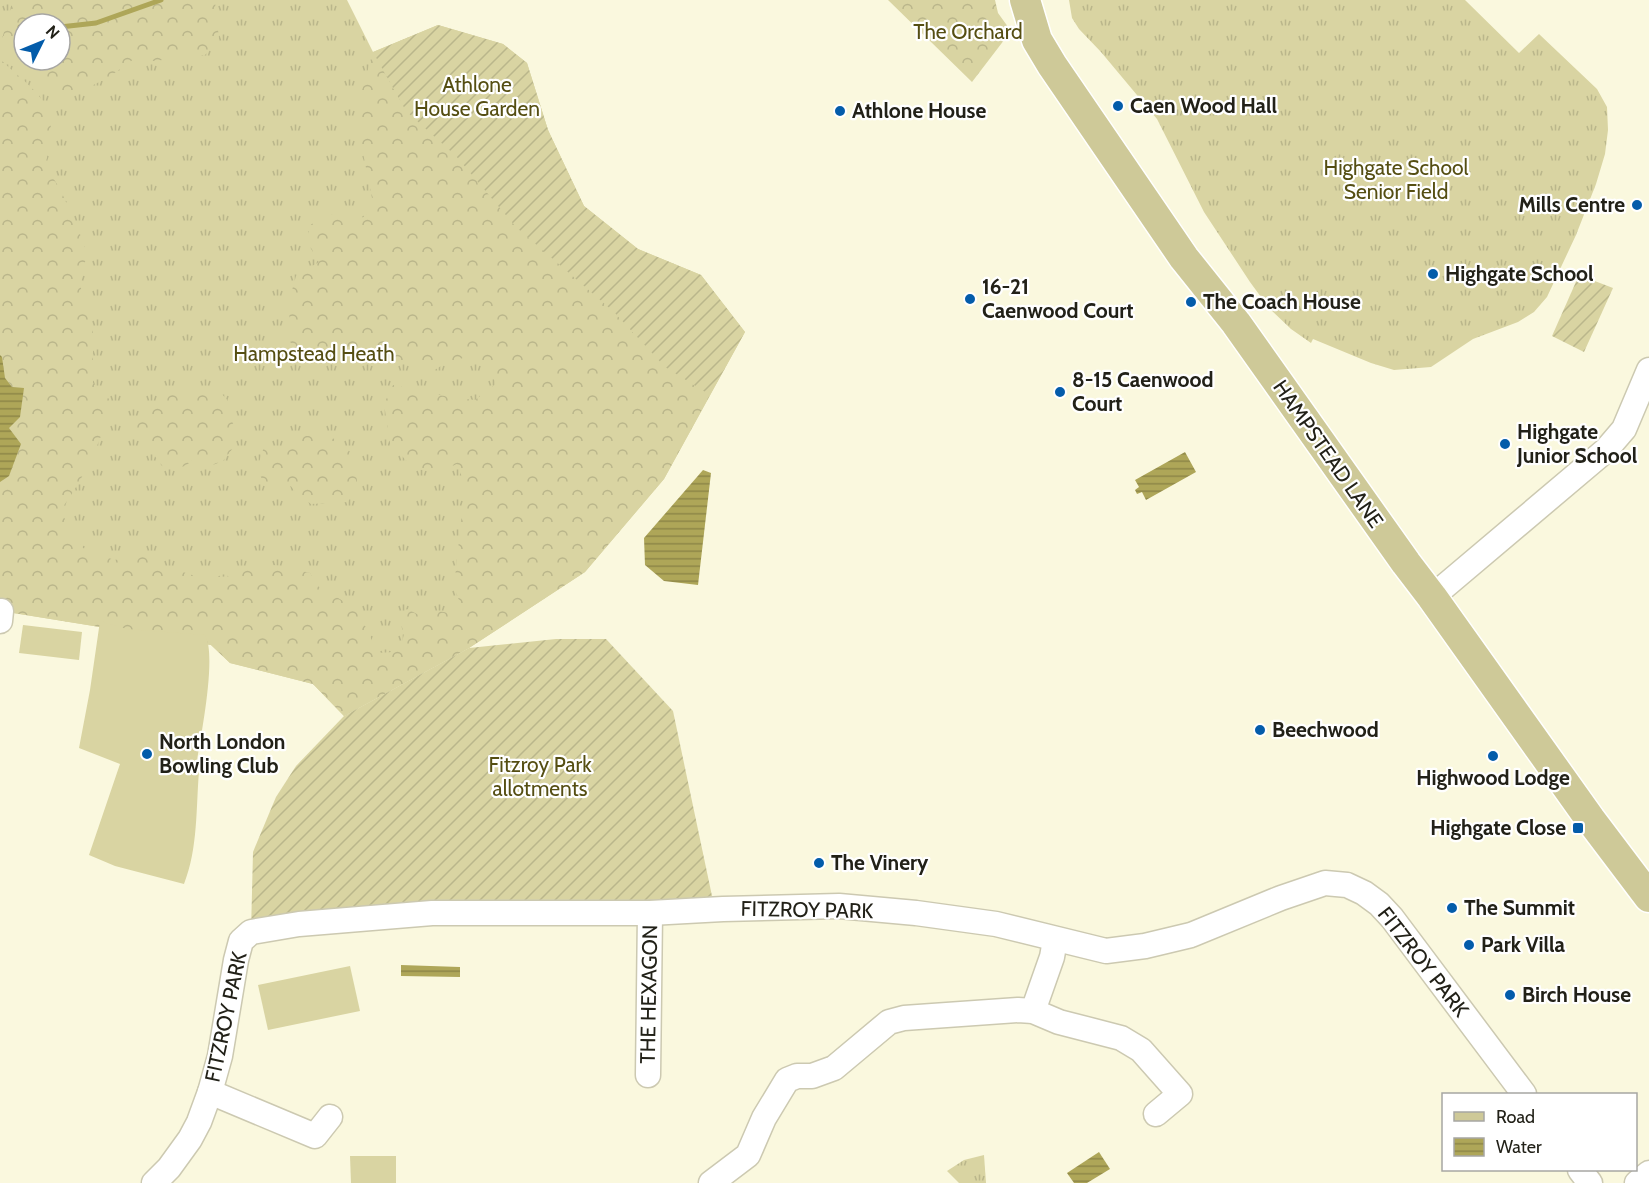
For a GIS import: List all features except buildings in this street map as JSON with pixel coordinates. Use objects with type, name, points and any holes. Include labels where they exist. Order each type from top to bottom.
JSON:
[{"type":"main road","name":"HAMPSTEAD LANE","points":[[1025,0],[1037,40],[1184,258],[1236,323],[1590,819],[1649,897]]},
{"type":"street","points":[[1432,597],[1606,450],[1624,429],[1649,370]]},
{"type":"street","name":"FITZROY PARK","points":[[154,1183],[169,1168],[199,1122],[220,1056],[236,960],[242,941],[251,932],[299,924],[432,913],[650,913],[839,906],[996,924],[1106,951],[1145,946],[1191,935],[1281,898],[1325,883],[1347,885],[1373,899],[1392,918],[1523,1093]]},
{"type":"street","name":"THE HEXAGON","points":[[648,1075],[650,913]]},
{"type":"street","points":[[1033,1011],[1052,957],[1055,940]]},
{"type":"street","points":[[711,1183],[748,1155],[764,1118],[787,1080],[797,1076],[813,1076],[834,1068],[889,1022],[904,1018],[1018,1010],[1033,1011],[1059,1022],[1121,1038],[1141,1050],[1180,1094],[1156,1114]]},
{"type":"street","points":[[210,1092],[315,1136],[330,1117]]},
{"type":"street","points":[[1581,1171],[1590,1183]]},
{"type":"street","points":[[1637,1183],[1649,1173]]},
{"type":"green space","name":"Hampstead Heath","points":[[0,0],[347,0],[373,52],[438,25],[503,44],[527,63],[548,130],[584,206],[638,249],[701,275],[745,332],[664,479],[585,572],[469,648],[344,716],[313,684],[230,663],[211,645],[1,611],[0,621]]},
{"type":"green space","points":[[24,0],[217,0],[215,2],[219,39],[205,55],[154,61],[134,59],[109,77],[68,98],[43,72],[72,72],[72,12],[12,12],[12,52],[0,46],[12,4]]},
{"type":"green space","name":"The Orchard","points":[[888,0],[995,0],[998,13],[1011,31],[972,82]]},
{"type":"green space","name":"Highgate School Senior Field","points":[[1069,0],[1465,0],[1519,53],[1539,34],[1597,89],[1607,107],[1608,130],[1605,154],[1596,184],[1576,235],[1547,297],[1534,312],[1518,322],[1473,339],[1431,367],[1394,370],[1313,339],[1311,343],[1291,329],[1269,308],[1250,282],[1204,212],[1157,119],[1079,29],[1072,18]]},
{"type":"green space","name":"Athlone House Garden","points":[[438,25],[503,44],[527,63],[548,130],[584,206],[638,249],[701,275],[745,332],[710,395],[665,367],[614,312],[516,227],[456,156],[406,111],[373,52]]},
{"type":"green space","points":[[373,52],[406,111],[456,156],[614,312],[665,367],[710,395],[664,479],[585,572],[469,648],[344,716],[313,684],[230,663],[211,645],[1,611],[0,621],[0,482],[9,476],[9,428],[24,388],[12,387],[5,378],[0,355],[0,59],[33,89],[48,110],[51,130],[45,165],[60,189],[87,253],[80,285],[93,329],[93,383],[106,394],[112,405],[90,460],[77,486],[60,511],[83,548],[114,560],[143,556],[201,578],[233,576],[260,564],[282,566],[310,573],[316,585],[355,608],[377,653],[393,652],[401,646],[404,634],[398,616],[407,609],[423,617],[438,611],[465,616],[454,587],[465,485],[457,464],[436,473],[413,468],[390,443],[384,404],[393,385],[475,400],[496,384],[488,365],[463,358],[444,364],[430,373],[407,360],[385,366],[335,349],[313,359],[290,342],[289,301],[296,276],[319,262],[307,242],[310,225],[329,214],[361,219],[374,208],[361,143],[361,93]]},
{"type":"green space","points":[[1579,275],[1613,288],[1584,352],[1552,336]]},
{"type":"green space","points":[[205,387],[219,391],[231,404],[230,418],[236,429],[233,448],[223,461],[210,466],[195,458],[180,468],[162,466],[136,430],[138,415],[146,402],[158,400],[178,390]]},
{"type":"green space","points":[[304,436],[325,436],[341,441],[355,458],[357,482],[348,502],[311,504],[297,494],[290,485],[281,489],[265,486],[257,468],[264,447],[293,446]]},
{"type":"green space","name":"North London Bowling Club","points":[[100,621],[127,629],[205,635],[208,645],[209,677],[197,761],[199,771],[196,828],[189,871],[184,884],[115,866],[89,855],[120,764],[79,748]]},
{"type":"green space","points":[[23,625],[82,632],[79,660],[19,653]]},
{"type":"green space","name":"Fitzroy Park allotments","points":[[556,639],[606,639],[673,711],[712,896],[650,913],[251,932],[253,852],[276,797],[296,766],[344,716],[469,648]]},
{"type":"green space","points":[[350,966],[360,1011],[268,1030],[258,985]]},
{"type":"green space","points":[[984,1155],[986,1183],[959,1183],[947,1171],[964,1160]]},
{"type":"green space","points":[[350,1156],[396,1156],[396,1183],[351,1183]]},
{"type":"water","points":[[0,355],[5,378],[12,387],[24,388],[20,417],[9,428],[21,444],[9,476],[0,482]]},
{"type":"water","points":[[1185,452],[1196,472],[1146,500],[1142,492],[1137,494],[1135,490],[1139,487],[1135,480]]},
{"type":"water","points":[[703,470],[711,473],[698,585],[664,581],[645,565],[644,538]]},
{"type":"water","points":[[401,965],[460,967],[460,977],[401,976]]},
{"type":"water","points":[[1099,1152],[1110,1169],[1087,1183],[1074,1183],[1067,1173]]},
{"type":"waterway","points":[[72,26],[96,23],[161,0]]},
{"type":"place","name":"Caen Wood Hall","points":[[1118,106]]},
{"type":"place","name":"Athlone House","points":[[840,111]]},
{"type":"place","name":"Mills Centre","points":[[1637,205]]},
{"type":"place","name":"Highgate School","points":[[1433,274]]},
{"type":"place","name":"16-21 Caenwood Court","points":[[970,299]]},
{"type":"place","name":"The Coach House","points":[[1191,302]]},
{"type":"place","name":"8-15 Caenwood Court","points":[[1060,392]]},
{"type":"place","name":"Highgate Junior School","points":[[1505,444]]},
{"type":"place","name":"Beechwood","points":[[1260,730]]},
{"type":"place","name":"North London Bowling Club","points":[[147,754]]},
{"type":"place","name":"Highwood Lodge","points":[[1493,756]]},
{"type":"place","name":"Highgate Close","points":[[1578,828]]},
{"type":"place","name":"The Vinery","points":[[819,863]]},
{"type":"place","name":"The Summit","points":[[1452,908]]},
{"type":"place","name":"Park Villa","points":[[1469,945]]},
{"type":"place","name":"Birch House","points":[[1510,995]]}]
